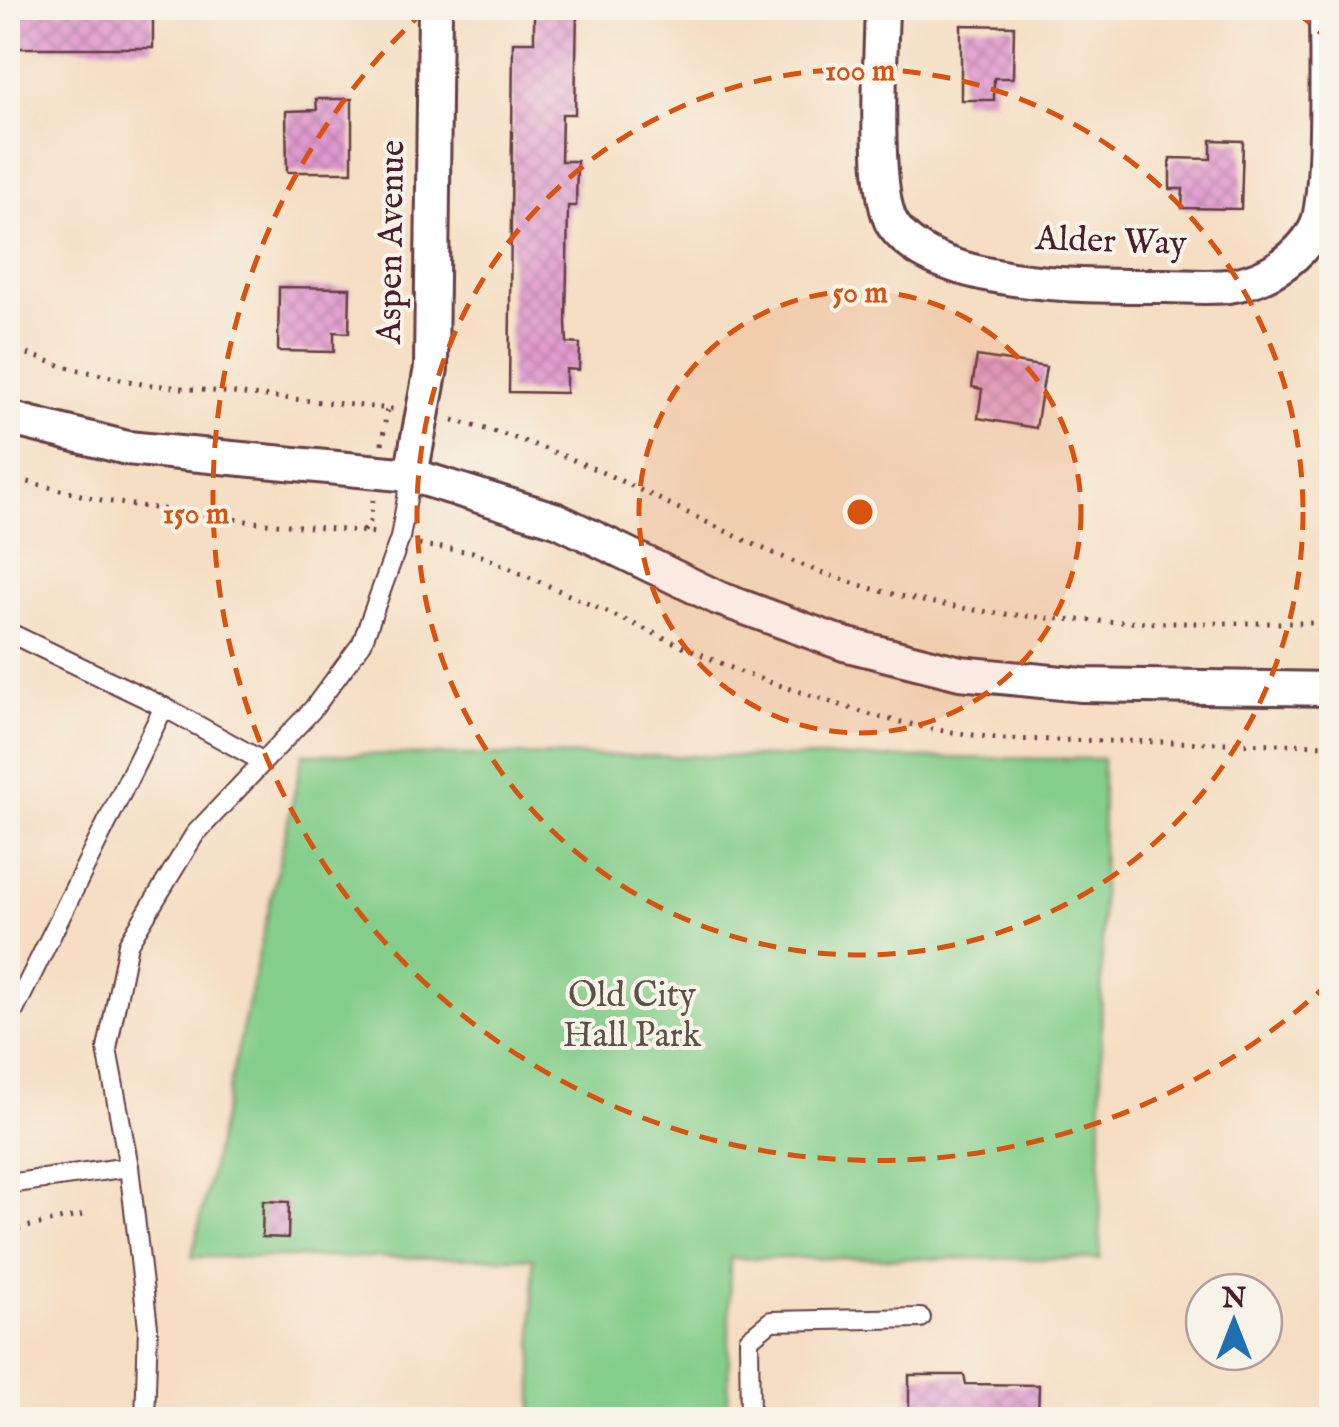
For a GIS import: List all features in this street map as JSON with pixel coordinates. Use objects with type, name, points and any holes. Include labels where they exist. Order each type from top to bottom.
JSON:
[{"type":"street","name":"Aspen Avenue","points":[[411,475],[431,368],[436,8]]},
{"type":"street","name":"Alder Way","points":[[882,8],[880,174],[892,224],[928,256],[987,274],[1066,286],[1232,286],[1282,269],[1316,230],[1324,174],[1326,8]]},
{"type":"street","points":[[8,418],[128,448],[411,475],[558,520],[718,598],[844,644],[960,673],[1082,686],[1332,689]]},
{"type":"lane","points":[[145,1420],[148,1327],[129,1167],[108,1049],[128,944],[195,834],[313,709],[362,642],[400,538],[411,475]]},
{"type":"lane","points":[[8,632],[164,707],[262,761]]},
{"type":"lane","points":[[8,1023],[164,707]]},
{"type":"lane","points":[[8,1184],[129,1167]]},
{"type":"lane","points":[[750,1420],[749,1338],[772,1321],[921,1318]]},
{"type":"path","points":[[8,347],[62,366],[142,384],[424,414],[528,442],[824,573],[946,607],[1084,621],[1332,623]]},
{"type":"path","points":[[8,477],[104,501],[254,522],[375,532],[423,547],[473,552],[746,674],[874,716],[937,730],[1002,738],[1332,745]]},
{"type":"path","points":[[8,1231],[82,1214]]},
{"type":"green space","name":"Old City Hall Park","points":[[303,754],[1103,759],[1100,1259],[730,1258],[728,1419],[533,1420],[533,1258],[192,1257]]},
{"type":"building","points":[[8,8],[153,8],[153,48],[8,48]]},
{"type":"building","points":[[534,8],[577,8],[575,114],[562,114],[561,161],[577,161],[576,206],[568,206],[566,323],[567,343],[580,344],[579,370],[566,369],[566,393],[509,392],[513,42],[534,42]]},
{"type":"building","points":[[961,25],[1014,26],[1013,78],[994,78],[994,100],[961,100]]},
{"type":"building","points":[[316,99],[352,99],[352,172],[287,172],[286,111],[317,110]]},
{"type":"building","points":[[1211,140],[1243,141],[1241,209],[1182,208],[1183,189],[1170,189],[1170,158],[1211,159]]},
{"type":"building","points":[[279,287],[350,288],[349,333],[334,332],[334,352],[278,351]]},
{"type":"building","points":[[977,356],[1046,367],[1036,428],[978,418],[982,389],[972,387]]},
{"type":"building","points":[[263,1201],[289,1202],[288,1238],[262,1237]]},
{"type":"building","points":[[909,1375],[964,1375],[966,1384],[1039,1385],[1038,1420],[917,1420],[917,1411],[909,1411]]}]
